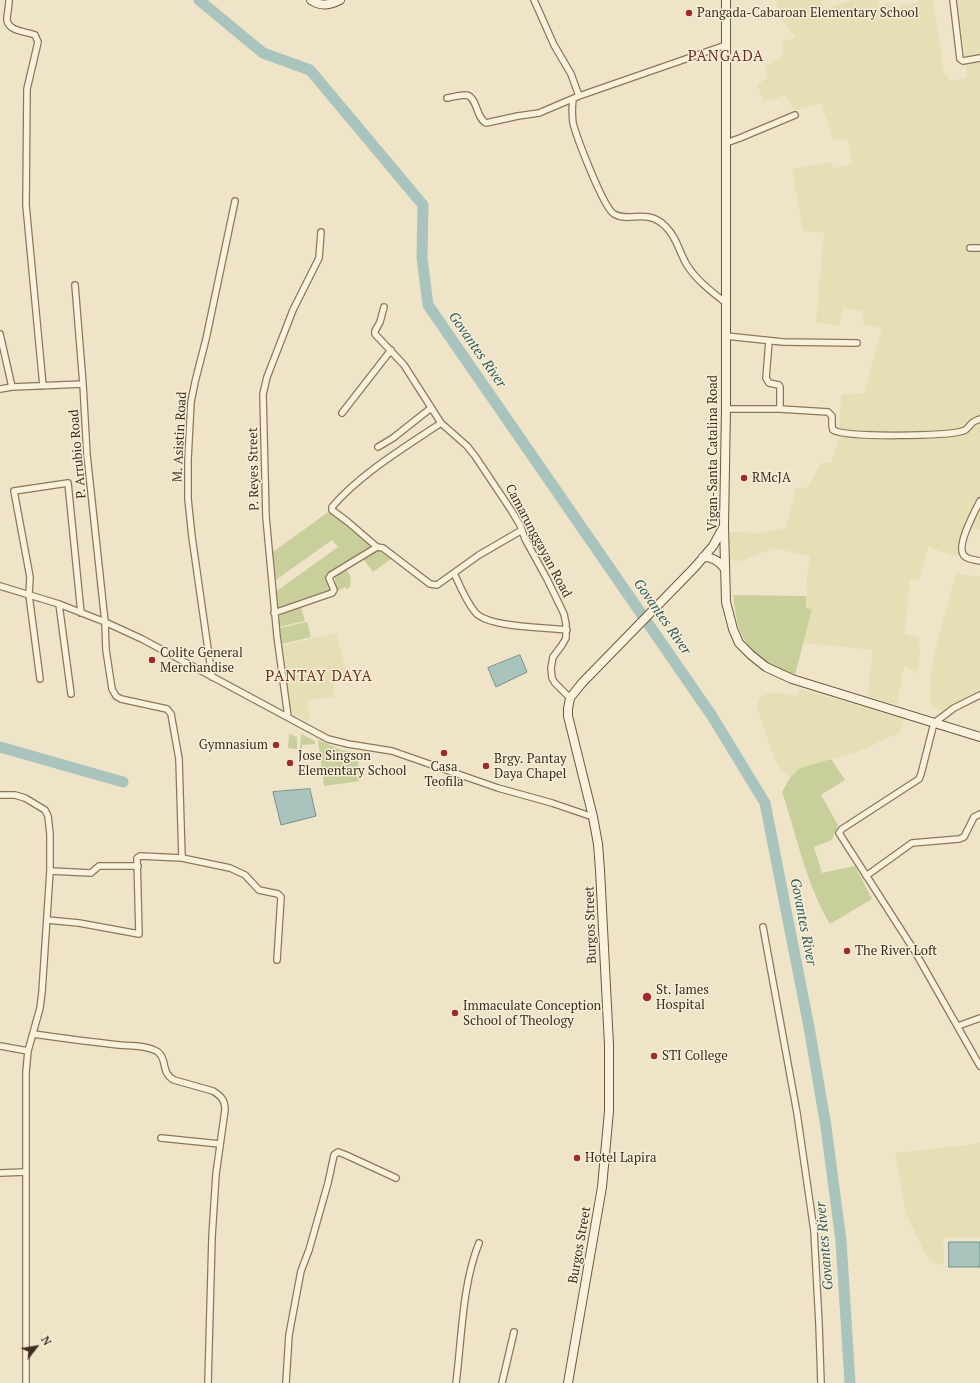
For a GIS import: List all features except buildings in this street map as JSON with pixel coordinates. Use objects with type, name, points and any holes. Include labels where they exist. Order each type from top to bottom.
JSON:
[{"type":"main road","points":[[312,0],[324,5],[340,0]]},
{"type":"main road","name":"Vigan-Santa Catalina Road","points":[[726,0],[726,409],[724,526],[726,602],[732,629],[739,643],[751,655],[766,667],[792,679],[980,737]]},
{"type":"main road","points":[[570,698],[582,683],[713,546],[724,526]]},
{"type":"main road","points":[[703,557],[709,557],[716,560],[721,563],[725,569]]},
{"type":"main road","name":"Burgos Street","points":[[568,1383],[602,1187],[609,1111],[609,1045],[598,844],[593,817],[568,716],[570,698]]},
{"type":"street","points":[[9,0],[7,20],[9,25],[13,29],[35,35],[38,42],[27,89],[26,205],[43,386]]},
{"type":"street","points":[[534,0],[551,38],[571,74],[579,96]]},
{"type":"street","points":[[953,0],[960,58],[963,61],[980,58]]},
{"type":"street","points":[[447,98],[466,95],[470,96],[480,118],[486,123],[539,113],[579,96],[726,45]]},
{"type":"street","points":[[573,99],[572,108],[574,124],[596,183],[608,208],[613,214],[618,216],[647,216],[664,224],[674,237],[690,270],[726,303]]},
{"type":"street","points":[[726,143],[795,115]]},
{"type":"street","name":"M. Asistin Road","points":[[212,677],[192,537],[188,498],[188,459],[195,382],[206,339],[235,201]]},
{"type":"street","name":"P. Reyes Street","points":[[288,717],[274,613],[266,517],[264,389],[293,310],[320,258],[321,232]]},
{"type":"street","points":[[970,248],[980,248]]},
{"type":"street","name":"P. Arrubio Road","points":[[75,285],[87,454],[105,622],[107,657],[114,693],[121,699],[167,709],[171,714],[179,759],[182,858]]},
{"type":"street","name":"Camarunggayan Road","points":[[384,307],[380,322],[374,333],[404,366],[441,423],[467,446],[475,456],[511,510],[522,530],[531,552],[547,579],[564,614],[567,630]]},
{"type":"street","points":[[0,334],[12,387]]},
{"type":"street","points":[[726,336],[769,342],[857,344]]},
{"type":"street","points":[[769,342],[766,378],[769,383],[779,385],[780,387],[780,409]]},
{"type":"street","points":[[342,413],[391,350]]},
{"type":"street","points":[[0,389],[12,387],[83,384]]},
{"type":"street","points":[[378,447],[393,438],[431,408]]},
{"type":"street","points":[[726,409],[780,409],[828,412],[832,416],[833,430],[847,434],[911,436],[951,433],[964,431],[972,422],[980,419]]},
{"type":"street","points":[[441,423],[363,478],[332,507],[332,510],[377,547],[383,548],[433,585],[439,584],[479,555],[522,530]]},
{"type":"street","points":[[40,679],[29,594],[29,570],[14,491],[68,483],[81,613]]},
{"type":"street","points":[[980,501],[965,534],[962,550],[965,557],[980,561]]},
{"type":"street","points":[[274,613],[332,594],[334,590],[329,578],[331,575],[377,547]]},
{"type":"street","points":[[454,573],[474,612],[486,620],[516,625],[567,630],[564,642],[553,657],[551,668],[553,681],[570,698]]},
{"type":"street","points":[[0,586],[59,604],[105,622],[142,639],[328,739],[337,742],[392,751],[498,788],[552,803],[593,817]]},
{"type":"street","points":[[59,604],[71,694]]},
{"type":"street","points":[[980,695],[954,708],[934,724],[919,779],[840,832],[839,835],[914,950],[980,1066]]},
{"type":"street","points":[[0,795],[19,795],[45,810],[48,816],[50,834],[50,871],[42,992],[28,1051],[26,1072],[26,1383]]},
{"type":"street","points":[[866,876],[912,843],[963,838],[974,818],[980,814]]},
{"type":"street","points":[[47,920],[79,922],[138,934],[137,858],[140,856],[182,858],[230,868],[245,875],[258,890],[278,894],[280,897],[277,960]]},
{"type":"street","points":[[50,871],[91,873],[99,866],[138,866]]},
{"type":"street","points":[[763,927],[797,1113],[814,1231],[819,1324],[820,1383]]},
{"type":"street","points":[[958,1026],[980,1018]]},
{"type":"street","points":[[33,1034],[138,1046],[156,1051],[161,1056],[168,1076],[174,1080],[214,1091],[221,1097],[225,1104],[216,1174],[212,1237],[208,1383]]},
{"type":"street","points":[[0,1046],[28,1051]]},
{"type":"street","points":[[161,1138],[220,1144]]},
{"type":"street","points":[[286,1383],[289,1335],[296,1292],[301,1271],[310,1250],[334,1155],[338,1152],[396,1178]]},
{"type":"street","points":[[0,1173],[26,1172]]},
{"type":"street","points":[[456,1383],[468,1280],[472,1261],[479,1243]]},
{"type":"street","points":[[502,1383],[514,1332]]},
{"type":"shaded area","points":[[776,0],[822,0],[824,9],[851,0],[878,0],[879,6],[891,2],[893,9],[924,0],[933,0],[944,72],[951,82],[967,76],[958,0],[980,0],[980,530],[965,526],[957,557],[928,547],[919,581],[910,579],[905,634],[919,638],[920,654],[918,673],[904,666],[897,705],[867,696],[873,650],[803,643],[812,610],[806,609],[807,577],[810,556],[773,548],[742,561],[730,560],[730,532],[760,533],[785,528],[796,488],[807,488],[821,463],[831,463],[839,438],[841,395],[864,393],[882,328],[864,325],[862,311],[843,308],[839,326],[816,322],[824,233],[803,231],[792,169],[831,162],[833,168],[852,164],[848,139],[833,140],[821,103],[794,111],[786,95],[764,102],[757,85],[768,77],[765,66],[784,55],[782,42],[796,37],[788,29],[781,18]]},
{"type":"shaded area","points":[[956,573],[980,576],[980,689],[942,711],[935,709],[930,703],[932,663]]},
{"type":"shaded area","points":[[336,633],[347,673],[336,677],[333,683],[334,697],[308,700],[309,721],[294,715],[290,709],[280,646]]},
{"type":"shaded area","points":[[801,689],[904,719],[900,732],[860,751],[798,769],[790,778],[781,769],[775,759],[757,708],[759,699],[765,695],[780,693],[797,696]]},
{"type":"shaded area","points":[[980,1143],[980,1237],[943,1238],[944,1265],[935,1264],[926,1255],[906,1214],[895,1153]]},
{"type":"green space","points":[[331,510],[371,546],[326,576],[331,589],[327,593],[276,609],[274,593],[338,547],[332,540],[273,582],[270,554]]},
{"type":"green space","points":[[377,549],[391,559],[373,572],[363,559],[365,556]]},
{"type":"green space","points":[[345,569],[349,575],[350,587],[347,589],[345,587],[336,592],[335,577]]},
{"type":"green space","points":[[733,595],[806,596],[806,608],[812,609],[795,675],[783,672],[766,662],[750,648],[741,633],[738,624]]},
{"type":"green space","points":[[301,607],[305,621],[278,627],[281,614]]},
{"type":"green space","points":[[307,622],[311,637],[282,644],[280,628]]},
{"type":"green space","points":[[289,734],[297,737],[297,749],[288,748]]},
{"type":"green space","points":[[301,734],[315,741],[315,744],[302,745],[302,749],[300,749]]},
{"type":"green space","points":[[318,740],[341,750],[358,752],[359,781],[324,786]]},
{"type":"green space","points":[[831,759],[845,780],[821,795],[838,825],[832,840],[814,847],[822,873],[855,866],[872,899],[830,924],[814,893],[782,792],[790,778],[798,769]]},
{"type":"water","points":[[520,655],[527,672],[496,687],[488,668]]},
{"type":"water","points":[[310,789],[316,816],[281,825],[273,792]]},
{"type":"water","points":[[949,1242],[980,1242],[980,1267],[949,1267]]},
{"type":"waterway","name":"Govantes River","points":[[199,0],[263,53],[310,70],[423,205],[422,258],[428,305],[712,716],[765,803],[809,1027],[826,1127],[841,1241],[850,1383]]},
{"type":"waterway","points":[[0,747],[123,782]]},
{"type":"place","name":"Pangada-Cabaroan Elementary School","points":[[689,13]]},
{"type":"place","name":"RMcJA","points":[[744,478]]},
{"type":"place","name":"Colite General Merchandise","points":[[152,660]]},
{"type":"place","name":"Gymnasium","points":[[276,745]]},
{"type":"place","name":"Casa Teofila","points":[[444,753]]},
{"type":"place","name":"Jose Singson Elementary School","points":[[290,763]]},
{"type":"place","name":"Brgy. Pantay Daya Chapel","points":[[486,766]]},
{"type":"place","name":"The River Loft","points":[[847,951]]},
{"type":"place","name":"St. James Hospital","points":[[647,997]]},
{"type":"place","name":"Immaculate Conception School of Theology","points":[[455,1013]]},
{"type":"place","name":"STI College","points":[[654,1056]]},
{"type":"place","name":"Hotel Lapira","points":[[577,1158]]},
{"type":"district","name":"PANGADA","points":[[726,57]]},
{"type":"district","name":"PANTAY DAYA","points":[[319,677]]}]
